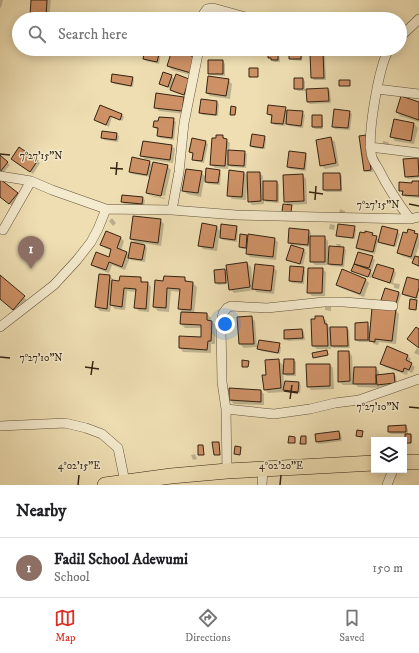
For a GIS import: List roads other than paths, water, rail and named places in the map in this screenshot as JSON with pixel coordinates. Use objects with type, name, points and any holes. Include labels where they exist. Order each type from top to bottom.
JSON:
[{"type":"main road","points":[[407,462],[419,462]]},
{"type":"main road","points":[[105,485],[171,476],[227,471],[371,463]]},
{"type":"street","points":[[205,12],[207,9],[213,8],[228,12]]},
{"type":"street","points":[[407,30],[419,18]]},
{"type":"street","points":[[172,210],[179,172],[184,123],[198,56]]},
{"type":"street","points":[[385,56],[376,89],[370,147],[372,156],[394,198],[415,218]]},
{"type":"street","points":[[376,89],[419,94]]},
{"type":"street","points":[[370,147],[419,153]]},
{"type":"street","points":[[0,176],[30,181],[106,209],[172,210],[236,216],[415,218]]},
{"type":"street","points":[[3,230],[30,181]]},
{"type":"street","points":[[0,327],[54,285],[77,260],[91,242],[106,209]]},
{"type":"street","points":[[227,471],[226,409],[222,382],[221,325],[223,313],[227,308],[231,306],[267,308],[324,302],[393,306]]},
{"type":"street","points":[[226,409],[274,414],[310,409],[335,403],[359,400],[419,379]]},
{"type":"street","points":[[0,426],[65,423],[102,434],[118,448],[125,482]]},
{"type":"street","points":[[262,485],[263,469]]},
{"type":"street","points":[[387,485],[392,473]]},
{"type":"place","name":"Fadil School Adewumi","points":[[31,269]]}]
